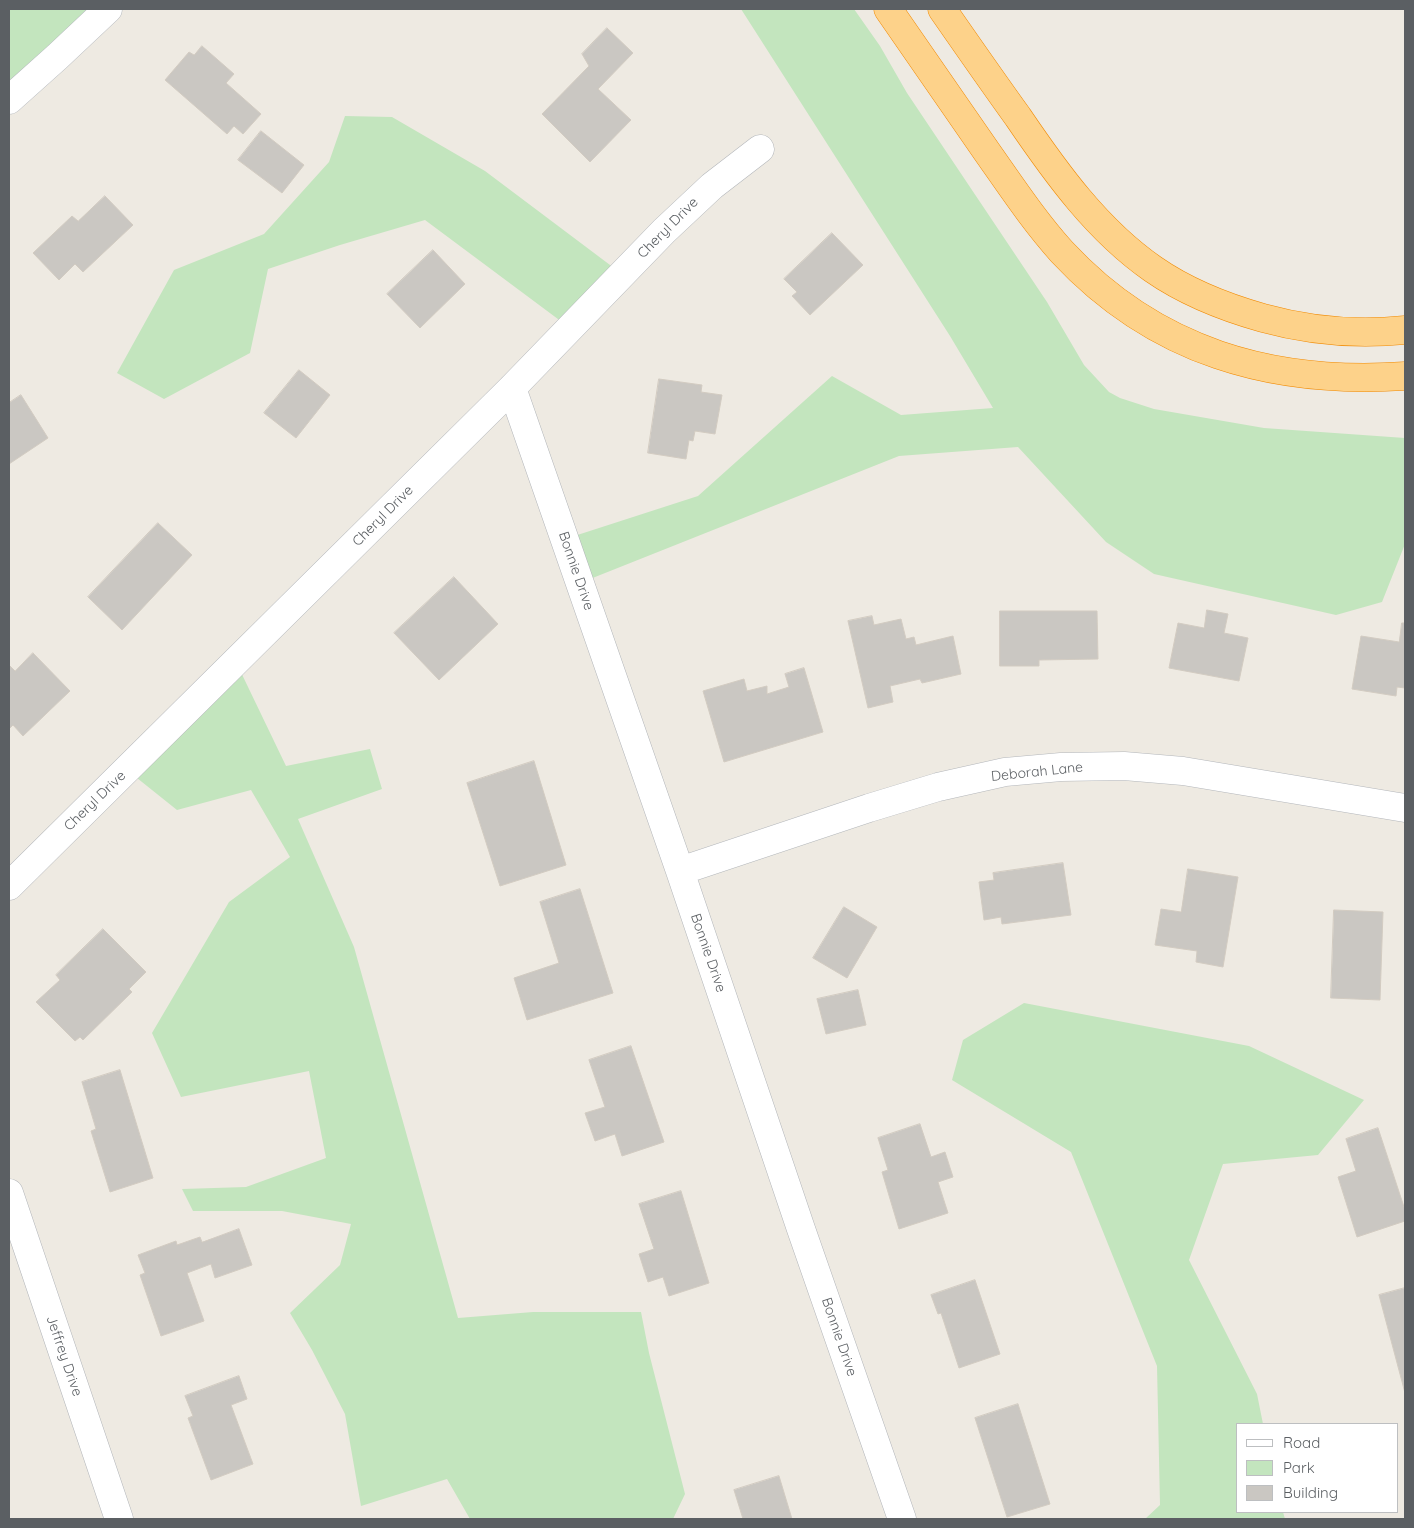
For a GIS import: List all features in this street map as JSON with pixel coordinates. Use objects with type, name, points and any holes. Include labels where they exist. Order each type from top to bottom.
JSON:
[{"type":"highway","points":[[888,9],[1032,215],[1058,247],[1118,302],[1160,328],[1208,352],[1249,365],[1321,377],[1376,378],[1405,376]]},
{"type":"highway","points":[[942,9],[1051,165],[1074,194],[1104,227],[1153,269],[1181,286],[1208,299],[1242,312],[1279,322],[1346,333],[1377,333],[1405,330]]},
{"type":"street","points":[[9,100],[108,9]]},
{"type":"street","name":"Cheryl Drive","points":[[9,886],[512,388],[664,231],[712,186],[760,149]]},
{"type":"street","name":"Bonnie Drive","points":[[512,388],[902,1519]]},
{"type":"street","name":"Deborah Lane","points":[[680,871],[938,787],[1005,772],[1061,767],[1124,766],[1183,772],[1405,808]]},
{"type":"street","name":"Jeffrey Drive","points":[[9,1193],[119,1519]]},
{"type":"green space","points":[[9,9],[118,9],[9,108]]},
{"type":"green space","points":[[741,9],[854,9],[880,46],[907,93],[1047,302],[1084,365],[1109,392],[1120,398],[1154,409],[1264,428],[1405,438],[1405,544],[1382,602],[1336,615],[1154,574],[1106,542],[1018,447],[899,456],[580,583],[565,539],[698,496],[832,376],[901,415],[993,408],[950,336]]},
{"type":"green space","points":[[345,116],[392,117],[485,171],[622,274],[570,328],[425,220],[268,269],[250,353],[164,399],[117,373],[174,270],[264,234],[329,162]]},
{"type":"green space","points":[[236,662],[286,766],[370,749],[382,789],[298,819],[354,947],[458,1318],[533,1312],[641,1312],[649,1353],[685,1494],[673,1519],[470,1519],[447,1479],[361,1506],[345,1414],[312,1350],[290,1313],[340,1265],[351,1224],[282,1211],[193,1211],[182,1189],[246,1187],[326,1158],[309,1071],[181,1097],[152,1033],[229,902],[290,857],[251,790],[177,810],[127,770]]},
{"type":"green space","points":[[1024,1003],[1249,1046],[1364,1100],[1318,1155],[1223,1164],[1189,1260],[1257,1394],[1263,1423],[1236,1423],[1236,1513],[1283,1513],[1285,1519],[1145,1519],[1160,1505],[1157,1366],[1071,1152],[952,1080],[963,1040]]},
{"type":"building","points":[[607,28],[633,53],[598,89],[631,120],[590,162],[542,114],[589,66],[582,54]]},
{"type":"building","points":[[202,46],[234,74],[226,83],[261,114],[243,134],[234,126],[227,134],[165,80],[189,52],[194,55]]},
{"type":"building","points":[[261,131],[304,165],[282,193],[238,160]]},
{"type":"building","points":[[105,196],[133,225],[83,272],[75,264],[59,280],[33,253],[72,216],[78,221]]},
{"type":"building","points":[[832,233],[863,265],[810,315],[792,296],[797,292],[784,279]]},
{"type":"building","points":[[433,250],[465,284],[420,328],[387,294]]},
{"type":"building","points":[[299,370],[330,395],[296,438],[264,413]]},
{"type":"building","points":[[659,379],[702,385],[701,392],[722,395],[715,434],[695,431],[693,441],[689,440],[686,459],[648,453]]},
{"type":"building","points":[[21,395],[48,438],[9,464],[9,403]]},
{"type":"building","points":[[158,523],[192,555],[122,630],[88,597]]},
{"type":"building","points":[[454,577],[498,624],[439,680],[394,633]]},
{"type":"building","points":[[1207,610],[1228,614],[1224,633],[1248,638],[1239,681],[1169,668],[1178,623],[1204,628]]},
{"type":"building","points":[[1000,611],[1097,611],[1098,659],[1039,660],[1039,666],[1000,666]]},
{"type":"building","points":[[872,616],[874,625],[901,619],[906,639],[914,637],[916,645],[953,636],[961,674],[922,683],[920,679],[890,686],[893,702],[868,708],[848,621]]},
{"type":"building","points":[[1402,623],[1405,623],[1405,688],[1397,687],[1396,696],[1352,689],[1361,636],[1399,642]]},
{"type":"building","points":[[33,653],[70,691],[23,736],[13,725],[9,729],[9,665],[15,671]]},
{"type":"building","points":[[804,668],[823,732],[724,762],[703,691],[744,679],[747,691],[767,686],[767,694],[789,687],[785,674]]},
{"type":"building","points":[[534,761],[566,865],[500,886],[467,783]]},
{"type":"building","points":[[1063,863],[1071,915],[1002,924],[1001,917],[984,920],[979,882],[994,880],[993,873]]},
{"type":"building","points":[[1188,869],[1238,877],[1223,967],[1196,962],[1197,951],[1155,945],[1161,909],[1181,912]]},
{"type":"building","points":[[580,889],[613,993],[527,1020],[514,978],[559,963],[540,902]]},
{"type":"building","points":[[844,907],[877,927],[847,978],[813,958]]},
{"type":"building","points":[[1334,910],[1383,912],[1380,1000],[1331,998]]},
{"type":"building","points":[[103,929],[146,972],[129,989],[132,992],[83,1040],[80,1037],[75,1041],[36,1002],[60,980],[56,975]]},
{"type":"building","points":[[858,990],[866,1025],[826,1034],[817,999]]},
{"type":"building","points":[[631,1046],[664,1142],[622,1156],[615,1134],[595,1141],[585,1113],[605,1107],[589,1060]]},
{"type":"building","points":[[120,1070],[153,1178],[110,1192],[91,1131],[96,1129],[82,1082]]},
{"type":"building","points":[[920,1124],[931,1157],[945,1152],[953,1177],[938,1182],[948,1213],[899,1229],[882,1172],[888,1170],[878,1138]]},
{"type":"building","points":[[1378,1128],[1405,1210],[1405,1221],[1357,1237],[1338,1177],[1356,1171],[1346,1139]]},
{"type":"building","points":[[681,1191],[709,1283],[669,1296],[663,1277],[648,1282],[639,1254],[654,1249],[639,1204]]},
{"type":"building","points":[[239,1229],[252,1265],[215,1278],[211,1264],[187,1273],[204,1321],[161,1336],[140,1275],[145,1273],[138,1255],[176,1241],[177,1245],[200,1237],[202,1242]]},
{"type":"building","points":[[975,1280],[1000,1354],[959,1368],[941,1313],[938,1314],[931,1295]]},
{"type":"building","points":[[1405,1288],[1405,1393],[1379,1295]]},
{"type":"building","points":[[239,1376],[247,1399],[231,1405],[253,1464],[211,1480],[188,1418],[193,1416],[185,1396]]},
{"type":"building","points":[[1018,1404],[1050,1504],[1007,1517],[975,1418]]},
{"type":"building","points":[[779,1476],[792,1519],[743,1519],[734,1490]]}]
